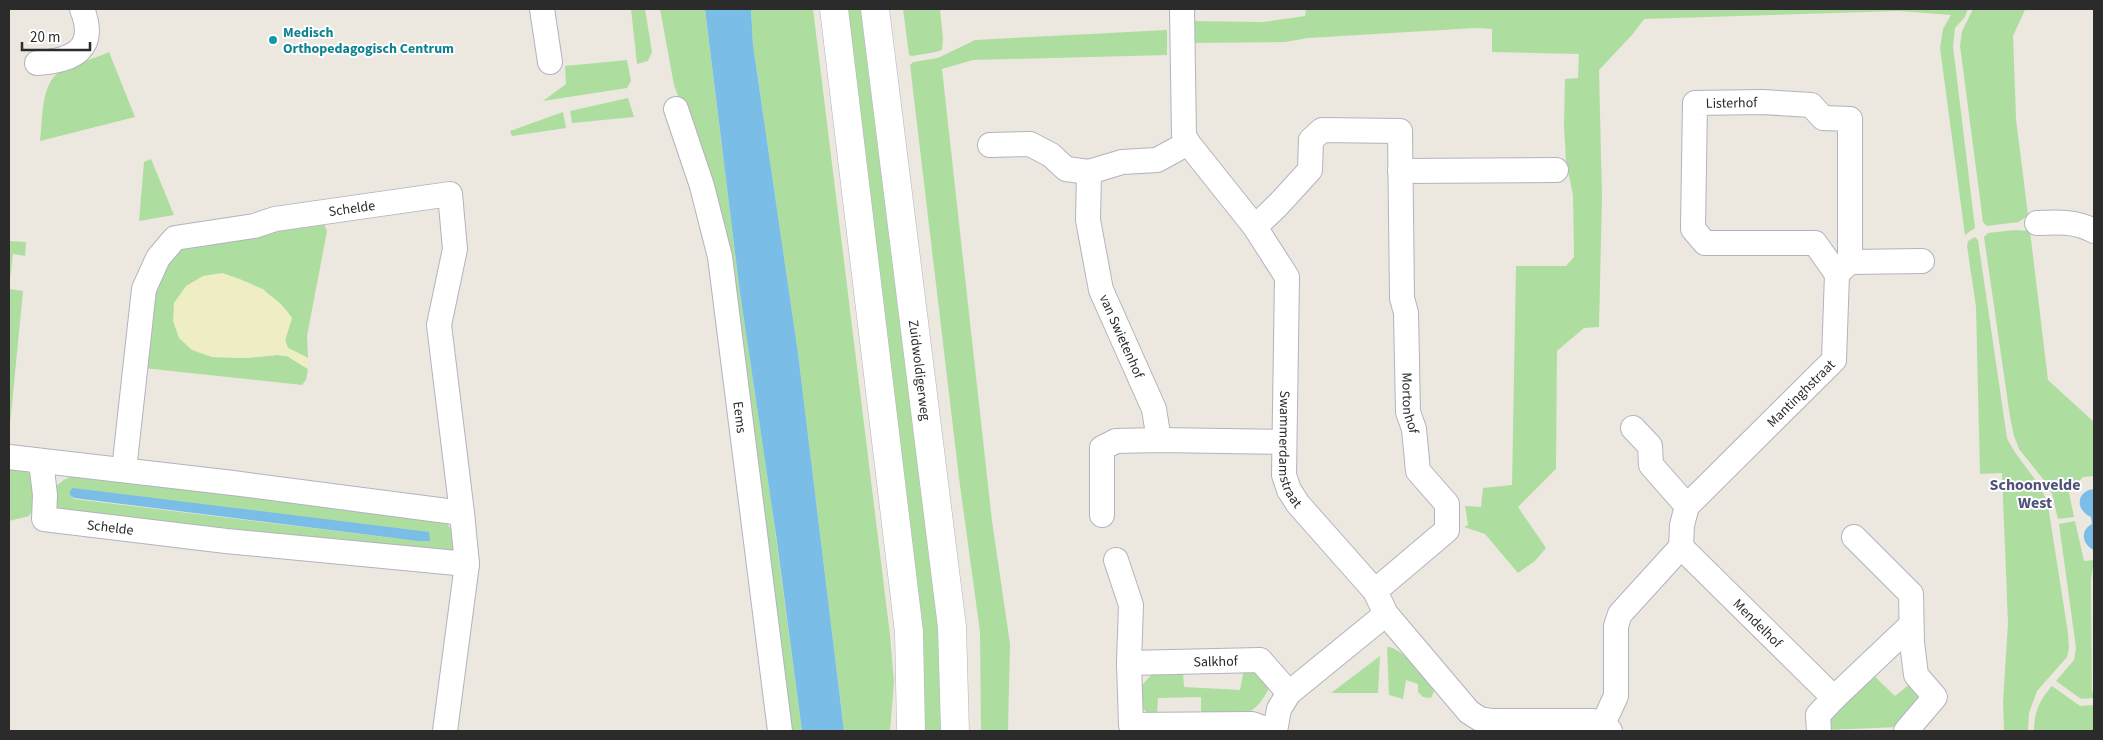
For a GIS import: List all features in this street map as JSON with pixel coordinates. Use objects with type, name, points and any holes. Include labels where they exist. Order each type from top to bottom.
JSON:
[{"type":"main road","points":[[834,9],[909,632],[910,731]]},
{"type":"main road","name":"Zuidwoldigerweg","points":[[874,9],[952,627],[955,731]]},
{"type":"street","points":[[37,63],[56,62],[81,48],[88,33],[82,9]]},
{"type":"street","points":[[542,9],[550,62]]},
{"type":"street","name":"Swammerdamstraat","points":[[1182,9],[1182,127],[1188,143],[1255,227],[1287,277],[1284,476],[1289,490],[1298,504],[1375,591],[1386,614],[1469,712],[1480,719],[1492,721],[1593,721],[1607,728]]},
{"type":"street","name":"Listerhof","points":[[1762,102],[1812,105],[1823,118],[1850,119],[1844,268],[1815,244],[1705,243],[1693,229],[1695,103],[1762,102]]},
{"type":"street","name":"Eems","points":[[676,109],[702,186],[720,257],[780,731]]},
{"type":"street","name":"Mortonhof","points":[[1255,227],[1310,170],[1311,140],[1322,130],[1400,131],[1402,298],[1406,313],[1408,412],[1414,429],[1418,470],[1447,504],[1447,530],[1375,591]]},
{"type":"street","points":[[990,145],[1030,144],[1051,155],[1066,169],[1089,172],[1122,162],[1157,160],[1188,143]]},
{"type":"street","points":[[1400,171],[1556,170]]},
{"type":"street","name":"van Swietenhof","points":[[1089,172],[1088,220],[1101,290],[1154,409],[1159,440]]},
{"type":"street","name":"Schelde","points":[[124,470],[144,290],[158,258],[175,238],[254,226],[275,219],[450,194],[455,249],[440,325],[467,564],[445,731]]},
{"type":"street","points":[[2037,223],[2082,224],[2094,231]]},
{"type":"street","points":[[1844,268],[1922,262]]},
{"type":"street","name":"Mantinghstraat","points":[[1687,506],[1834,360],[1844,268]]},
{"type":"street","points":[[1607,728],[1616,696],[1616,626],[1620,614],[1681,547],[1682,525],[1687,506],[1650,465],[1650,446],[1633,428]]},
{"type":"street","points":[[1102,515],[1102,448],[1116,441],[1284,442]]},
{"type":"street","points":[[9,457],[462,512]]},
{"type":"street","name":"Schelde","points":[[41,461],[45,494],[44,519],[226,541],[467,564]]},
{"type":"street","points":[[1854,538],[1911,594],[1911,625],[1916,676],[1935,697],[1906,731]]},
{"type":"street","name":"Mendelhof","points":[[1681,547],[1834,698]]},
{"type":"street","points":[[1116,560],[1131,605],[1131,725],[1252,724],[1273,731],[1279,709],[1289,693],[1386,614]]},
{"type":"street","points":[[1819,731],[1818,715],[1911,625]]},
{"type":"street","name":"Salkhof","points":[[1130,663],[1260,660],[1289,693]]},
{"type":"green space","points":[[631,9],[645,9],[652,52],[648,61],[637,64]]},
{"type":"green space","points":[[660,9],[705,9],[740,293],[772,508],[802,731],[788,731],[710,180],[674,85]]},
{"type":"green space","points":[[751,9],[813,9],[890,635],[894,682],[890,731],[844,731],[798,353],[753,45]]},
{"type":"green space","points":[[843,9],[868,9],[941,639],[944,731],[920,731]]},
{"type":"green space","points":[[903,9],[940,9],[943,39],[942,50],[909,55]]},
{"type":"green space","points":[[1306,9],[1968,9],[1965,17],[1955,28],[1953,46],[1975,228],[1965,235],[1940,48],[1943,29],[1951,15],[1899,11],[1644,19],[1632,35],[1599,70],[1602,197],[1599,327],[1584,328],[1557,351],[1556,469],[1518,507],[1546,548],[1535,561],[1518,573],[1485,534],[1464,527],[1468,525],[1465,506],[1481,507],[1483,488],[1512,485],[1516,266],[1566,266],[1574,257],[1573,195],[1566,162],[1564,126],[1565,79],[1578,78],[1579,54],[1492,52],[1492,29],[1476,28],[1308,38],[1285,42],[1188,43],[1188,21],[1263,22],[1305,16]]},
{"type":"green space","points":[[1973,9],[2041,9],[2025,10],[2013,36],[2016,119],[2028,215],[2019,222],[1987,226],[1983,222],[1960,46],[1962,31]]},
{"type":"green space","points":[[1167,30],[1167,55],[973,60],[942,69],[992,521],[1010,644],[1008,731],[981,731],[980,632],[959,478],[910,65],[913,62],[938,58],[975,40]]},
{"type":"green space","points":[[109,52],[135,117],[40,141],[46,93],[54,77],[67,68]]},
{"type":"green space","points":[[627,60],[631,81],[627,88],[543,101],[566,84],[565,66]]},
{"type":"green space","points":[[628,98],[634,117],[572,123],[570,111]]},
{"type":"green space","points":[[563,112],[566,128],[512,136],[510,131]]},
{"type":"green space","points":[[151,159],[174,215],[139,221],[144,162]]},
{"type":"green space","points":[[317,221],[324,224],[327,231],[307,336],[308,358],[288,348],[285,340],[292,318],[263,289],[222,273],[212,357],[287,356],[308,369],[306,380],[302,385],[143,368],[158,279],[179,248]]},
{"type":"green space","points":[[2015,230],[2030,231],[2048,380],[2094,422],[2094,476],[2083,477],[2069,493],[2074,517],[2058,519],[2052,494],[2043,479],[2019,449],[2010,417],[1984,237],[1988,233]]},
{"type":"green space","points":[[1975,237],[1978,240],[2007,438],[2040,487],[2048,505],[2068,633],[2069,648],[2067,657],[2037,691],[2029,713],[2028,731],[2004,731],[2003,702],[2008,623],[2002,473],[1980,474],[1976,307],[1967,246],[1968,241]]},
{"type":"green space","points":[[9,241],[26,242],[25,256],[13,254],[9,289]]},
{"type":"green space","points":[[9,289],[23,291],[9,435]]},
{"type":"green space","points":[[9,466],[23,468],[32,476],[35,506],[29,516],[9,521]]},
{"type":"green space","points":[[73,475],[444,519],[453,532],[454,551],[443,556],[57,512],[53,498],[54,489]],"holes":[[[70,495],[418,541],[74,499]]]},
{"type":"green space","points":[[2075,521],[2084,561],[2094,560],[2091,580],[2092,690],[2094,698],[2081,699],[2056,681],[2074,660],[2076,648],[2059,524]]},
{"type":"green space","points":[[1387,647],[1400,652],[1413,664],[1434,691],[1431,698],[1423,697],[1418,692],[1418,684],[1406,680],[1403,699],[1389,695]]},
{"type":"green space","points":[[1380,656],[1378,693],[1331,693]]},
{"type":"green space","points":[[1244,669],[1258,672],[1271,684],[1260,703],[1252,711],[1242,716],[1201,716],[1201,697],[1158,698],[1157,714],[1149,714],[1142,708],[1141,686],[1153,673],[1183,672],[1184,687],[1240,690]]},
{"type":"green space","points":[[1870,672],[1895,696],[1911,683],[1922,695],[1899,727],[1827,730],[1827,716]]},
{"type":"green space","points":[[2052,686],[2080,706],[2094,705],[2094,731],[2034,731],[2038,707]]},
{"type":"sand","points":[[222,273],[243,280],[262,290],[286,309],[292,318],[285,340],[288,348],[308,358],[308,369],[287,356],[212,357],[192,350],[179,338],[173,321],[174,303],[186,286],[203,276]]},
{"type":"water","points":[[705,9],[751,9],[753,45],[798,353],[844,731],[802,731],[776,535],[740,293]]},
{"type":"water","points":[[73,488],[429,532],[430,541],[74,498],[70,495],[70,491]]},
{"type":"water","points":[[2094,489],[2094,550],[2087,545],[2084,538],[2085,530],[2092,524],[2091,517],[2082,510],[2080,501],[2084,493]]},
{"type":"place","name":"Medisch Orthopedagogisch Centrum","points":[[273,40]]},
{"type":"district","name":"Schoonvelde West","points":[[2035,493]]}]
